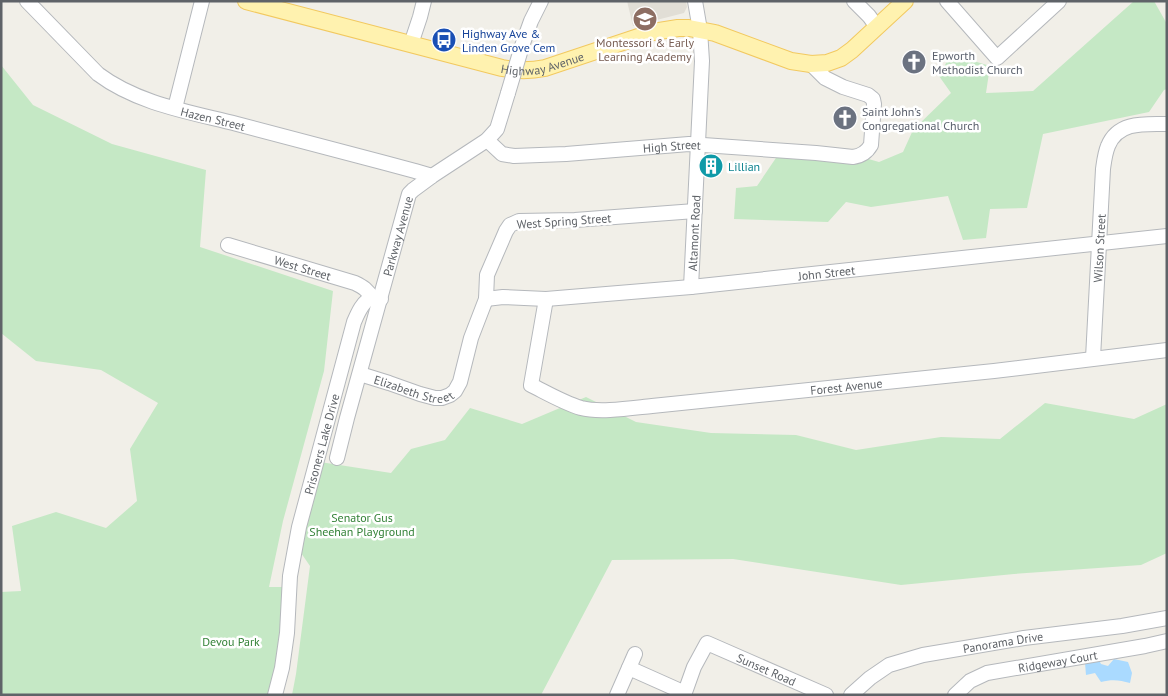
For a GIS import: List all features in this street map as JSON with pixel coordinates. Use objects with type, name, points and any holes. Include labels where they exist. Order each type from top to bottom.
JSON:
[{"type":"main road","name":"Highway Avenue","points":[[246,1],[502,68],[531,71],[659,31],[678,28],[689,28],[714,33],[791,61],[811,64],[827,63],[841,58],[852,50],[905,1]]},
{"type":"street","name":"Hazen Street","points":[[27,1],[98,74],[110,84],[132,95],[432,176]]},
{"type":"street","points":[[175,108],[202,1]]},
{"type":"street","points":[[411,44],[424,1]]},
{"type":"street","name":"Parkway Avenue","points":[[337,458],[360,374],[377,298],[409,194],[432,176],[487,140],[497,129],[522,46],[542,1]]},
{"type":"street","name":"Altamont Road","points":[[691,287],[702,61],[700,30],[695,1]]},
{"type":"street","points":[[854,1],[877,27]]},
{"type":"street","points":[[947,1],[997,58],[1060,1]]},
{"type":"street","name":"High Street","points":[[487,140],[494,149],[502,154],[514,156],[566,154],[689,144],[844,156],[858,156],[868,151],[871,145],[873,98],[825,78],[811,64]]},
{"type":"street","name":"Wilson Street","points":[[1093,358],[1103,169],[1107,147],[1115,134],[1126,127],[1137,124],[1167,124]]},
{"type":"street","name":"West Spring Street","points":[[460,382],[471,338],[486,299],[487,275],[510,225],[520,221],[575,220],[694,210]]},
{"type":"street","name":"John Street","points":[[486,299],[503,297],[546,299],[691,287],[1167,236]]},
{"type":"street","name":"West Street","points":[[228,245],[355,282],[377,298]]},
{"type":"street","name":"Prisoners Lake Drive","points":[[275,695],[288,633],[290,576],[299,527],[354,322],[360,308],[368,300],[377,298]]},
{"type":"street","name":"Forest Avenue","points":[[546,299],[531,385],[581,408],[604,410],[994,371],[1167,350]]},
{"type":"street","name":"Elizabeth Street","points":[[360,374],[435,398],[450,395],[455,391],[460,382]]},
{"type":"street","name":"Panorama Drive","points":[[851,695],[870,678],[889,665],[923,655],[1024,638],[1122,626],[1167,618]]},
{"type":"street","name":"Ridgeway Court","points":[[955,694],[970,680],[986,673],[1167,641]]},
{"type":"street","name":"Sunset Road","points":[[685,694],[694,667],[707,643],[826,695]]},
{"type":"street","points":[[617,695],[635,654]]},
{"type":"street","points":[[629,668],[685,694]]},
{"type":"shaded area","name":"Montessori & Early Learning Academy","points":[[627,1],[686,1],[687,7],[684,13],[633,26]]},
{"type":"green space","points":[[1134,1],[1154,1],[1167,24],[1167,89],[1164,90],[1149,112],[1043,134],[1027,208],[990,209],[986,238],[963,240],[948,196],[871,207],[846,202],[828,222],[734,219],[736,188],[757,186],[780,152],[858,156],[879,162],[903,152],[913,130],[951,93],[939,76],[951,54],[990,66],[986,93],[1033,91]]},
{"type":"green space","name":"Devou Park","points":[[1,65],[33,105],[112,144],[206,170],[200,247],[333,291],[324,371],[283,521],[269,587],[289,587],[275,695],[1,695],[1,592],[21,591],[12,526],[56,512],[106,528],[137,501],[130,449],[158,403],[101,370],[36,361],[1,333]]},
{"type":"green space","name":"Senator Gus Sheehan Playground","points":[[586,397],[636,422],[711,433],[796,435],[856,450],[941,437],[1000,439],[1045,403],[1134,419],[1167,404],[1167,553],[1141,565],[1014,574],[901,585],[733,559],[612,560],[541,695],[292,695],[310,566],[299,550],[320,462],[391,473],[411,449],[445,440],[470,408],[522,424]]},
{"type":"water","points":[[1098,658],[1101,664],[1108,666],[1114,659],[1128,662],[1132,673],[1130,683],[1116,680],[1101,682],[1095,673],[1086,675],[1085,663]]},
{"type":"place","name":"Montessori & Early Learning Academy","points":[[645,19]]},
{"type":"place","name":"Highway Ave & Linden Grove Cem","points":[[444,40]]},
{"type":"place","name":"Epworth Methodist Church","points":[[914,62]]},
{"type":"place","name":"Saint John’s Congregational Church","points":[[845,118]]},
{"type":"place","name":"Lillian","points":[[711,166]]}]
